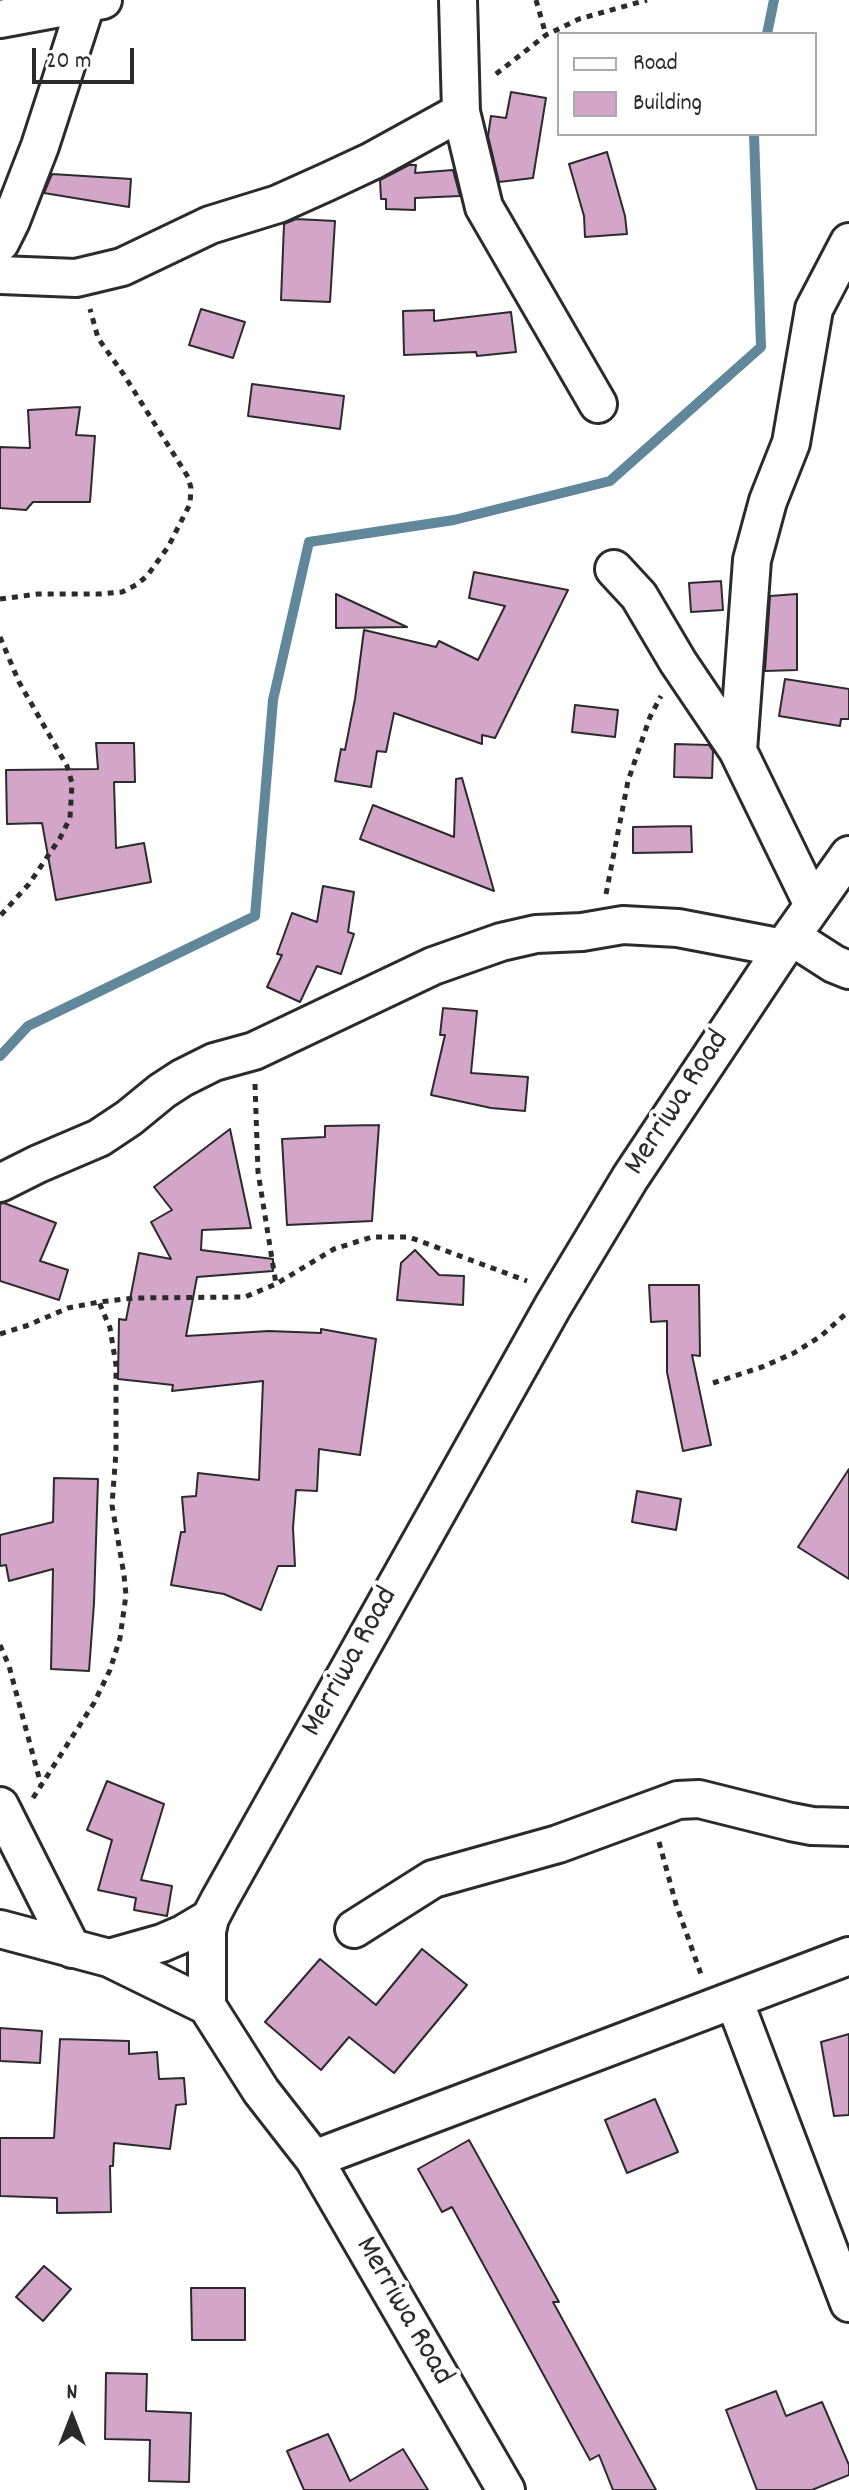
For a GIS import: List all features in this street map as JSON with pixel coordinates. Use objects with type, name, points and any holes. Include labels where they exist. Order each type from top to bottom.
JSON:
[{"type":"street","points":[[458,0],[461,112],[484,207],[598,404]]},
{"type":"street","points":[[0,19],[94,2]]},
{"type":"street","points":[[0,243],[94,2]]},
{"type":"street","points":[[0,275],[62,278],[100,274],[122,267],[210,225],[290,199],[372,161],[461,112]]},
{"type":"street","points":[[738,751],[752,560],[768,501],[791,443],[814,309],[849,242]]},
{"type":"street","points":[[614,569],[639,596],[678,662],[738,751],[836,881]]},
{"type":"street","name":"Merriwa Road","points":[[506,2490],[314,2159],[261,2091],[207,2006],[206,1945],[210,1918],[455,1478],[630,1178],[787,942],[836,881]]},
{"type":"street","points":[[0,1183],[99,1138],[182,1078],[214,1062],[254,1051],[433,966],[536,934],[599,930],[623,925],[678,928],[787,942],[849,970]]},
{"type":"street","points":[[354,1929],[433,1879],[558,1844],[678,1800],[699,1799],[812,1826],[849,1827]]},
{"type":"street","points":[[5,1827],[72,1949]]},
{"type":"street","points":[[109,1958],[162,1943],[210,1918]]},
{"type":"street","points":[[0,1929],[109,1958],[207,2006]]},
{"type":"street","points":[[314,2159],[849,1956]]},
{"type":"street","points":[[725,2004],[849,2303]]},
{"type":"path","points":[[536,0],[546,35]]},
{"type":"path","points":[[461,112],[491,78],[546,35],[579,19],[647,0]]},
{"type":"path","points":[[0,599],[38,594],[122,592],[136,585],[147,576],[168,547],[190,504],[188,477],[98,338],[90,305],[100,274]]},
{"type":"path","points":[[0,637],[19,682],[67,766],[72,783],[70,818],[60,838],[29,884],[0,916]]},
{"type":"path","points":[[599,930],[628,781],[650,717],[678,662]]},
{"type":"path","points":[[254,1051],[258,1172],[276,1284]]},
{"type":"path","points":[[0,1334],[68,1308],[99,1302],[134,1298],[245,1297],[276,1284],[334,1249],[372,1237],[409,1237],[561,1294]]},
{"type":"path","points":[[5,1827],[41,1785],[87,1715],[110,1670],[120,1638],[126,1595],[112,1505],[116,1452],[116,1365],[110,1328],[99,1302]]},
{"type":"path","points":[[713,1383],[794,1353],[821,1336],[849,1311]]},
{"type":"path","points":[[0,1645],[9,1666],[41,1785]]},
{"type":"path","points":[[650,1810],[690,1947],[725,2004]]},
{"type":"building","points":[[511,92],[546,98],[533,178],[499,182],[488,136],[491,116],[506,118]]},
{"type":"building","points":[[607,152],[627,234],[585,237],[584,216],[569,164]]},
{"type":"building","points":[[409,165],[416,165],[415,173],[453,170],[460,196],[415,198],[415,210],[386,209],[386,199],[381,199],[380,180]]},
{"type":"building","points":[[52,174],[131,179],[129,207],[44,193]]},
{"type":"building","points":[[296,219],[335,221],[330,302],[281,300],[284,224]]},
{"type":"building","points":[[201,309],[245,322],[233,358],[189,345]]},
{"type":"building","points":[[434,310],[434,321],[511,312],[516,352],[477,356],[476,352],[404,355],[403,311]]},
{"type":"building","points":[[252,384],[344,396],[340,429],[248,416]]},
{"type":"building","points":[[80,407],[76,435],[95,436],[90,502],[33,502],[26,510],[0,508],[0,447],[30,448],[28,410]]},
{"type":"building","points":[[474,572],[568,590],[495,738],[482,735],[482,744],[394,713],[386,752],[377,751],[371,787],[335,781],[355,699],[364,630],[436,647],[439,641],[478,660],[505,606],[469,598]]},
{"type":"building","points":[[721,581],[723,610],[691,612],[689,583]]},
{"type":"building","points":[[336,594],[407,627],[336,628]]},
{"type":"building","points":[[797,594],[797,670],[765,671],[770,596]]},
{"type":"building","points":[[785,679],[849,689],[849,719],[841,719],[840,726],[779,716]]},
{"type":"building","points":[[575,705],[618,710],[615,737],[572,732]]},
{"type":"building","points":[[96,743],[134,743],[135,782],[114,782],[116,848],[144,843],[151,882],[56,900],[42,823],[7,824],[6,770],[98,769]]},
{"type":"building","points":[[675,744],[709,745],[713,751],[712,778],[674,777]]},
{"type":"building","points":[[462,778],[494,891],[360,839],[373,805],[454,837],[456,779]]},
{"type":"building","points":[[691,826],[692,852],[633,853],[633,827]]},
{"type":"building","points":[[323,886],[354,892],[348,932],[354,934],[341,974],[317,966],[300,1002],[267,987],[282,955],[277,954],[292,913],[317,922]]},
{"type":"building","points":[[443,1008],[477,1011],[471,1073],[528,1077],[525,1111],[491,1108],[431,1095],[445,1035],[440,1035]]},
{"type":"building","points":[[379,1125],[372,1221],[287,1225],[282,1139],[325,1137],[325,1126]]},
{"type":"building","points":[[230,1129],[251,1228],[202,1230],[201,1250],[273,1259],[273,1271],[197,1277],[186,1336],[269,1331],[321,1333],[321,1329],[376,1339],[360,1455],[319,1449],[317,1491],[296,1490],[293,1528],[295,1566],[278,1566],[261,1610],[224,1594],[171,1585],[181,1532],[185,1532],[182,1497],[196,1496],[198,1473],[259,1480],[263,1381],[172,1391],[173,1385],[118,1379],[119,1319],[126,1320],[139,1253],[171,1259],[151,1222],[172,1210],[154,1187]]},
{"type":"building","points":[[0,1204],[56,1223],[40,1261],[68,1270],[59,1300],[0,1281]]},
{"type":"building","points":[[415,1250],[439,1275],[464,1276],[463,1305],[397,1300],[401,1263]]},
{"type":"building","points":[[649,1285],[699,1285],[700,1356],[692,1355],[711,1445],[683,1451],[667,1372],[667,1321],[651,1322]]},
{"type":"building","points":[[849,1469],[849,1579],[798,1547]]},
{"type":"building","points":[[54,1478],[98,1479],[89,1671],[51,1669],[53,1569],[9,1581],[6,1565],[0,1566],[0,1535],[53,1522]]},
{"type":"building","points":[[637,1491],[681,1499],[676,1530],[632,1522]]},
{"type":"building","points":[[107,1781],[164,1804],[141,1880],[172,1886],[167,1916],[134,1910],[136,1898],[98,1890],[112,1840],[87,1830]]},
{"type":"building","points":[[422,1949],[467,1985],[394,2073],[349,2037],[321,2070],[265,2022],[320,1959],[376,2005]]},
{"type":"building","points":[[0,2028],[42,2031],[40,2063],[0,2061]]},
{"type":"building","points":[[849,2034],[849,2115],[834,2116],[821,2042]]},
{"type":"building","points":[[60,2039],[129,2041],[129,2054],[157,2052],[159,2079],[184,2078],[186,2104],[176,2105],[170,2149],[114,2143],[113,2166],[110,2166],[111,2212],[57,2213],[57,2198],[0,2196],[0,2138],[54,2138]]},
{"type":"building","points":[[655,2099],[678,2152],[627,2173],[605,2120]]},
{"type":"building","points":[[469,2140],[559,2302],[553,2302],[656,2490],[613,2490],[599,2455],[590,2460],[452,2207],[442,2212],[418,2169]]},
{"type":"building","points":[[44,2266],[71,2289],[43,2321],[16,2297]]},
{"type":"building","points":[[191,2288],[245,2288],[245,2340],[192,2340]]},
{"type":"building","points":[[106,2373],[147,2374],[146,2411],[191,2413],[189,2482],[149,2481],[150,2440],[105,2439]]},
{"type":"building","points":[[776,2391],[786,2416],[822,2402],[849,2465],[849,2475],[812,2490],[757,2490],[726,2410]]},
{"type":"building","points":[[328,2434],[350,2481],[403,2449],[428,2490],[304,2490],[287,2451]]},
{"type":"waterway","points":[[767,32],[774,0]]},
{"type":"waterway","points":[[0,1056],[28,1026],[255,916],[273,700],[309,542],[454,520],[610,481],[761,347],[754,136]]}]
